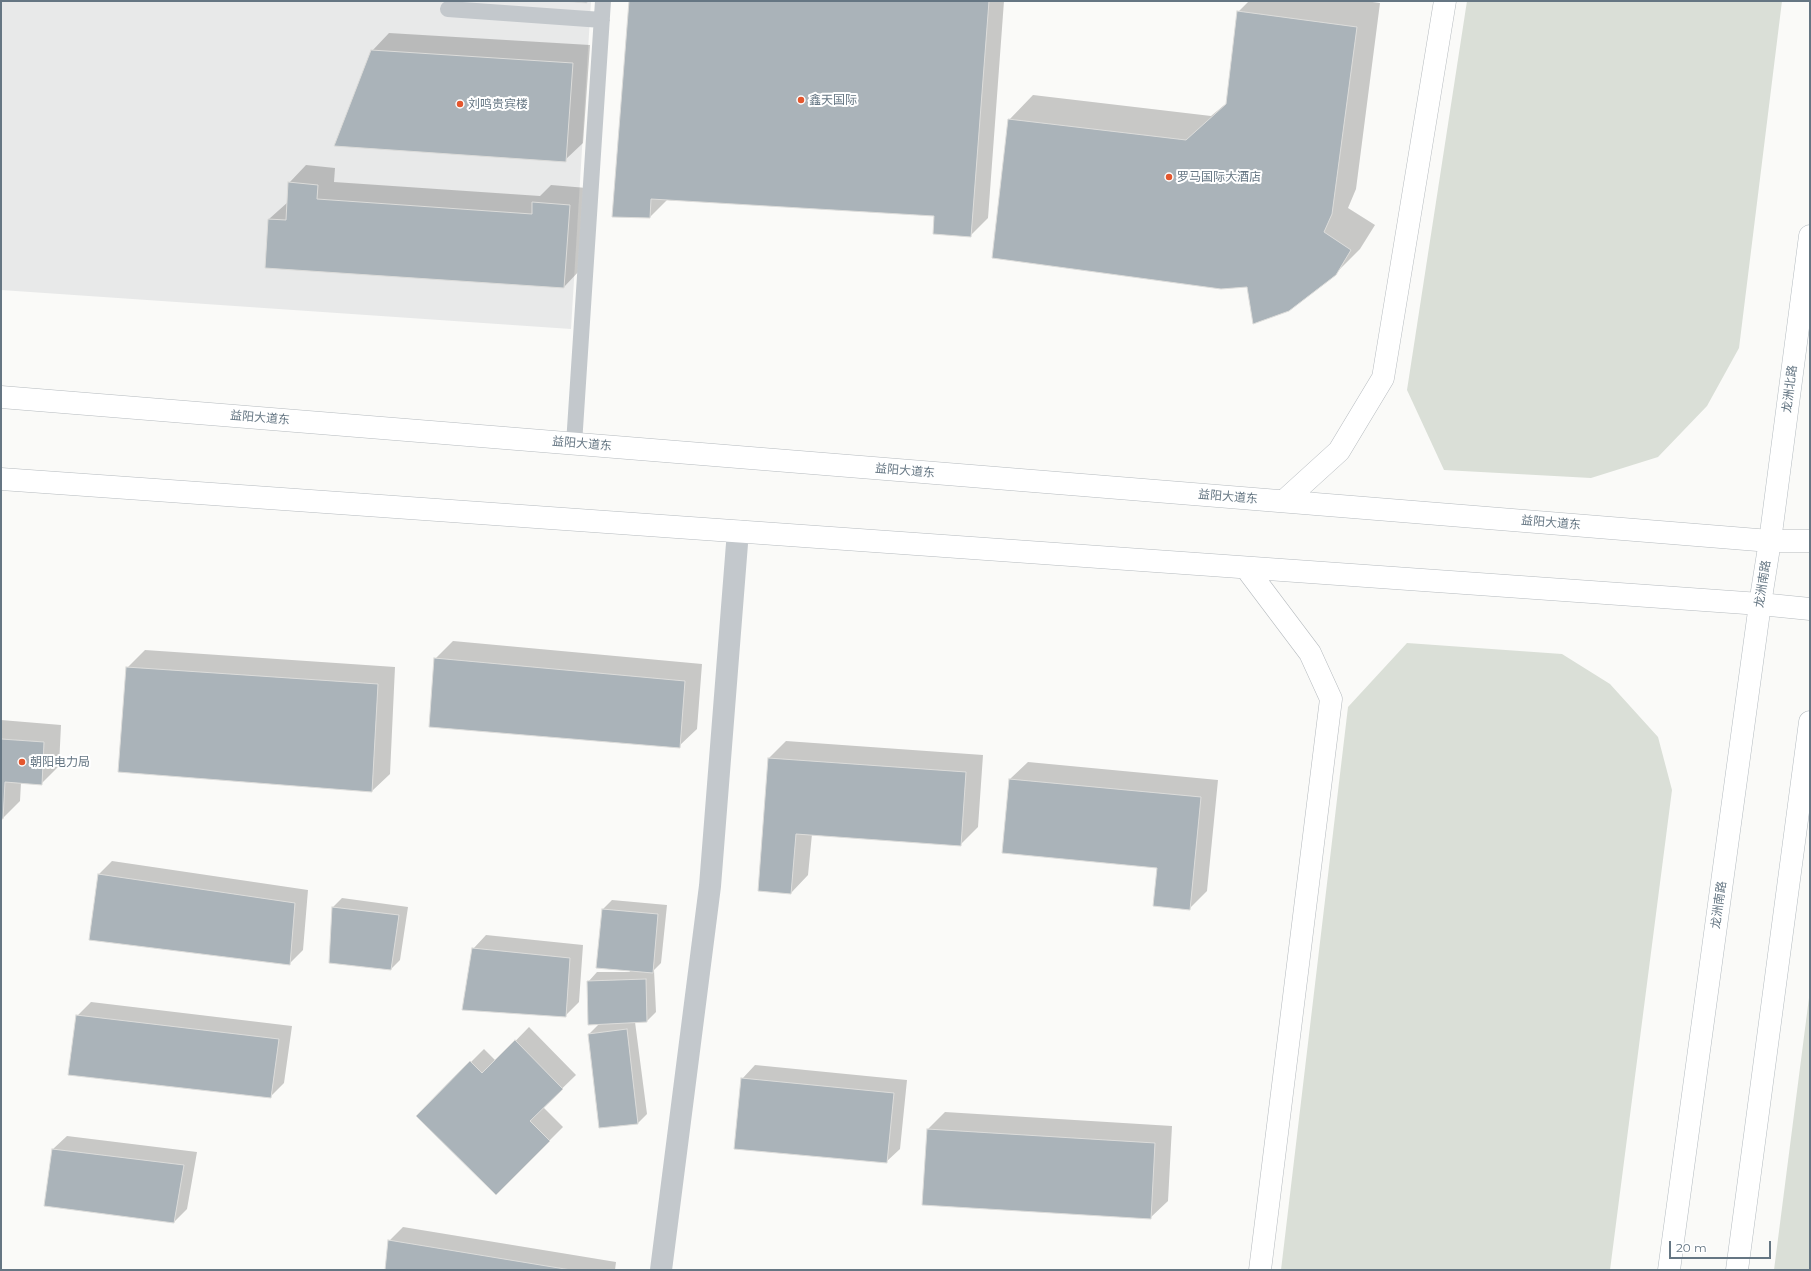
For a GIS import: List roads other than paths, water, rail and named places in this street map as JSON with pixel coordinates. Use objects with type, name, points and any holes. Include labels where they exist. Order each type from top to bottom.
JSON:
[{"type":"main road","points":[[1284,502],[1339,451],[1383,378],[1445,1]]},
{"type":"main road","name":"龙洲北路","points":[[1770,541],[1810,236]]},
{"type":"main road","name":"益阳大道东","points":[[1,397],[1770,541],[1810,541]]},
{"type":"main road","points":[[1,479],[1760,604],[1810,609]]},
{"type":"main road","name":"龙洲南路","points":[[1669,1270],[1760,604],[1770,541]]},
{"type":"main road","points":[[1246,568],[1310,653],[1331,699],[1260,1270]]},
{"type":"main road","points":[[1736,1270],[1810,722]]},
{"type":"street","points":[[661,1270],[710,886],[738,531]]},
{"type":"lane","points":[[574,444],[603,1]]},
{"type":"lane","points":[[448,9],[602,20]]},
{"type":"place","name":"鑫天国际","points":[[801,100]]},
{"type":"place","name":"刘鸣贵宾楼","points":[[460,104]]},
{"type":"place","name":"罗马国际大酒店","points":[[1169,177]]},
{"type":"place","name":"朝阳电力局","points":[[22,762]]}]
